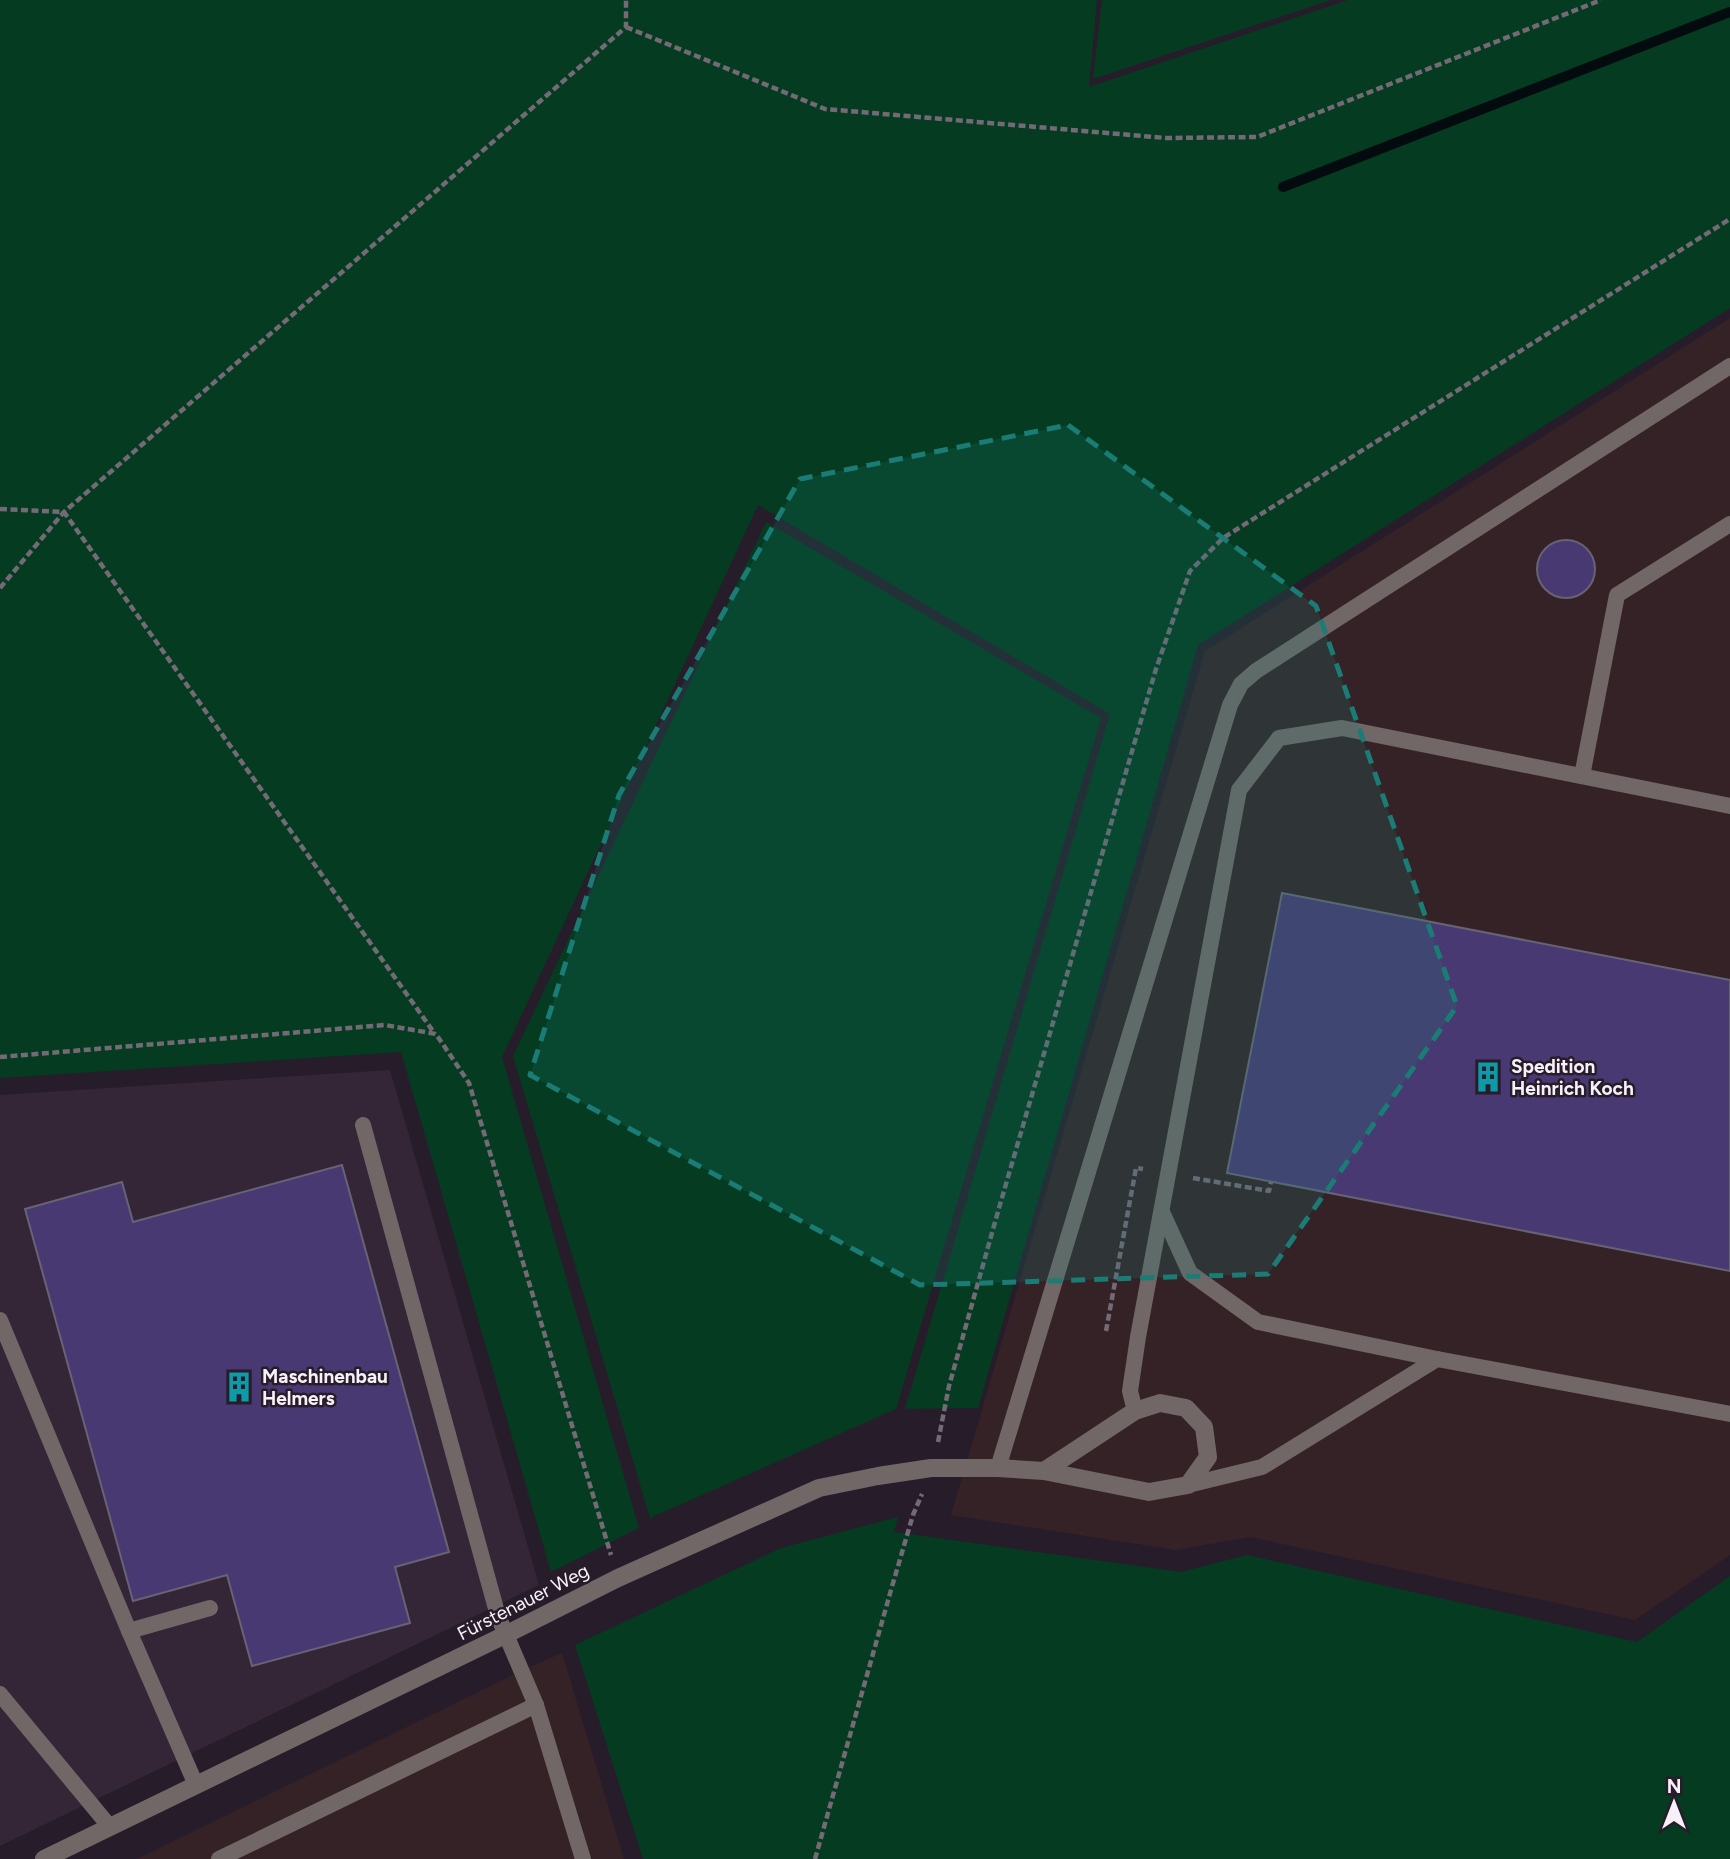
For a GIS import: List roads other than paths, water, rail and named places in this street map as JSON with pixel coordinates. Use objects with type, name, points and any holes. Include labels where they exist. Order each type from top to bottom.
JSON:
[{"type":"street","points":[[1044,1471],[1135,1411],[1160,1403],[1186,1408],[1204,1427],[1208,1457],[1188,1485]]},
{"type":"street","name":"Fürstenauer Weg","points":[[44,1859],[618,1578],[819,1488],[931,1468],[1044,1471],[1149,1492],[1188,1485]]},
{"type":"lane","points":[[998,1468],[1230,705],[1241,684],[1730,366]]},
{"type":"lane","points":[[1582,776],[1617,595],[1730,524]]},
{"type":"lane","points":[[1135,1411],[1130,1391],[1239,790],[1279,738],[1342,728],[1730,806]]},
{"type":"lane","points":[[363,1125],[498,1616],[536,1704],[583,1859]]},
{"type":"lane","points":[[1162,1212],[1190,1273],[1258,1322],[1730,1414]]},
{"type":"lane","points":[[0,1320],[196,1785]]},
{"type":"lane","points":[[1188,1485],[1262,1467],[1437,1359]]},
{"type":"lane","points":[[129,1631],[210,1608]]},
{"type":"lane","points":[[0,1694],[110,1827]]},
{"type":"lane","points":[[219,1859],[536,1704]]},
{"type":"waterway","points":[[1283,187],[1730,12]]},
{"type":"place","name":"Spedition Heinrich Koch","points":[[1488,1077]]},
{"type":"place","name":"Maschinenbau Helmers","points":[[239,1387]]}]
